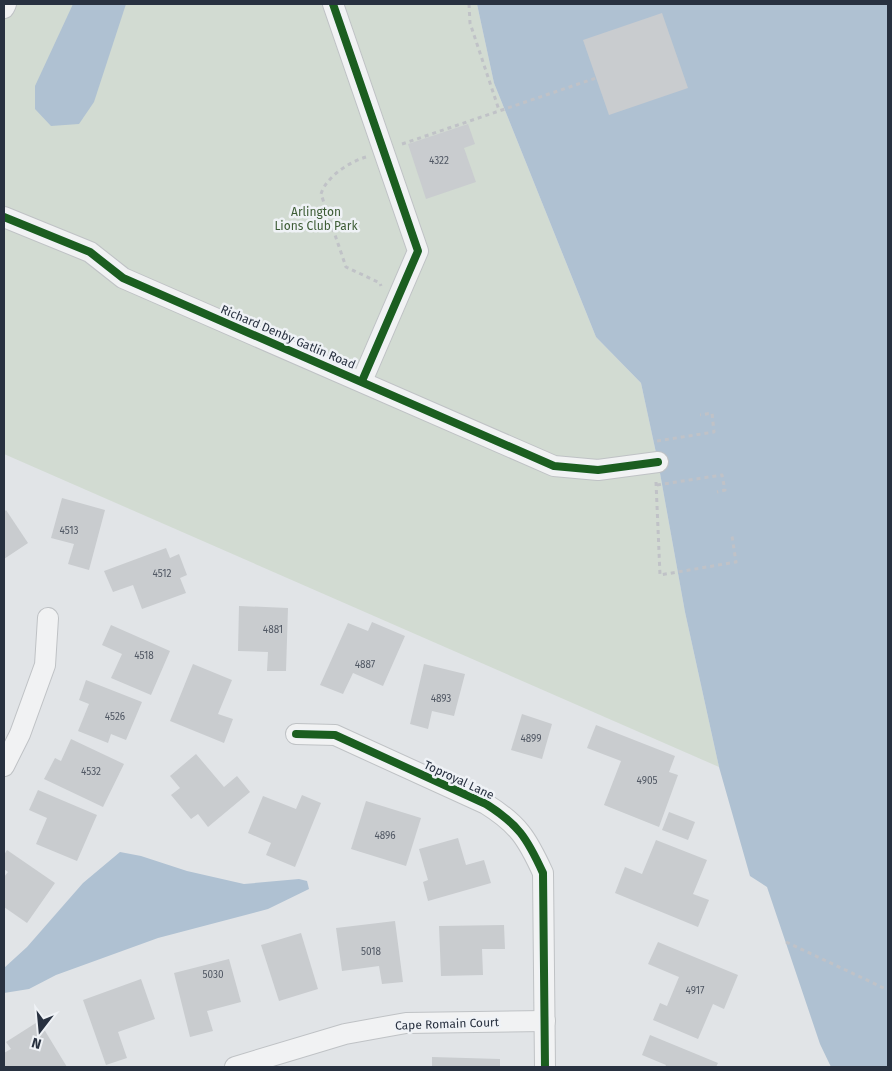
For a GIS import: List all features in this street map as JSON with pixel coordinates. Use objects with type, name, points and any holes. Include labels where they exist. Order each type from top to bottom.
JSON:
[{"type":"street","points":[[4,8],[6,4]]},
{"type":"street","points":[[333,4],[418,251],[362,382]]},
{"type":"street","name":"Richard Denby Gatlin Road","points":[[4,217],[90,252],[123,278],[554,466],[598,470],[656,462]]},
{"type":"street","points":[[4,766],[20,734],[45,665],[48,618]]},
{"type":"street","name":"Toproyal Lane","points":[[296,734],[335,736],[486,804],[509,819],[530,844],[543,873],[545,1067]]},
{"type":"street","name":"Cape Romain Court","points":[[235,1067],[345,1034],[406,1023],[545,1020]]},
{"type":"path","points":[[469,4],[470,23],[500,110],[596,78]]},
{"type":"path","points":[[700,414],[712,413],[714,432],[649,442],[656,462],[660,575],[736,562],[732,536]]},
{"type":"path","points":[[657,485],[722,474],[725,490],[717,492]]},
{"type":"path","points":[[786,942],[888,990]]},
{"type":"green space","name":"Arlington Lions Club Park","points":[[4,4],[477,4],[494,83],[596,337],[641,383],[658,462],[685,612],[719,767],[4,454]]},
{"type":"water","points":[[73,4],[126,4],[94,102],[79,124],[51,126],[35,109],[35,86]]},
{"type":"water","points":[[477,4],[888,4],[888,1067],[831,1067],[820,1044],[767,887],[750,876],[719,767],[685,612],[658,462],[641,383],[596,337],[494,83]]},
{"type":"water","points":[[120,852],[141,856],[187,871],[244,884],[299,879],[307,881],[309,889],[268,909],[158,938],[56,975],[29,989],[4,993],[4,968],[27,947],[83,883]]},
{"type":"building","points":[[662,13],[688,88],[609,115],[583,40]]},
{"type":"building","points":[[468,124],[475,144],[464,148],[476,182],[426,199],[408,144]]},
{"type":"building","points":[[62,498],[105,510],[89,570],[68,564],[74,544],[51,538]]},
{"type":"building","points":[[6,510],[28,543],[4,559],[4,512]]},
{"type":"building","points":[[166,548],[170,558],[179,554],[187,575],[180,578],[186,593],[142,609],[133,585],[113,592],[104,571]]},
{"type":"building","points":[[239,606],[288,608],[286,671],[267,671],[268,652],[238,651]]},
{"type":"building","points":[[372,622],[405,636],[383,686],[353,673],[343,694],[320,685],[348,623],[368,631]]},
{"type":"building","points":[[111,625],[170,651],[151,695],[111,678],[122,654],[102,645]]},
{"type":"building","points":[[193,664],[232,680],[218,714],[233,719],[224,743],[170,721]]},
{"type":"building","points":[[424,664],[465,674],[454,716],[432,711],[428,729],[410,724]]},
{"type":"building","points":[[86,680],[142,702],[126,740],[111,734],[108,743],[78,731],[89,704],[79,700]]},
{"type":"building","points":[[522,714],[552,724],[542,759],[511,750]]},
{"type":"building","points":[[596,725],[675,756],[669,772],[678,775],[659,827],[604,805],[621,761],[587,748]]},
{"type":"building","points":[[71,739],[124,764],[103,807],[44,779],[55,758],[61,761]]},
{"type":"building","points":[[196,754],[224,787],[237,776],[250,792],[208,827],[198,814],[191,819],[171,795],[180,788],[170,776]]},
{"type":"building","points":[[38,790],[97,815],[77,861],[36,844],[47,818],[29,810]]},
{"type":"building","points":[[302,795],[321,803],[295,867],[266,855],[271,843],[248,833],[263,796],[296,809]]},
{"type":"building","points":[[366,801],[421,818],[406,866],[351,849]]},
{"type":"building","points":[[669,812],[695,822],[688,840],[662,830]]},
{"type":"building","points":[[458,838],[466,865],[484,860],[491,883],[428,901],[423,882],[428,880],[419,849]]},
{"type":"building","points":[[656,840],[707,860],[693,894],[709,900],[698,927],[615,893],[625,867],[642,874]]},
{"type":"building","points":[[7,850],[55,883],[27,923],[4,907],[4,877],[8,872],[4,869],[4,855]]},
{"type":"building","points":[[395,921],[403,982],[382,984],[379,966],[342,971],[336,928]]},
{"type":"building","points":[[504,925],[505,949],[482,949],[483,975],[441,976],[439,926]]},
{"type":"building","points":[[301,933],[318,989],[279,1001],[261,945]]},
{"type":"building","points":[[658,942],[738,975],[724,1009],[713,1004],[698,1039],[653,1020],[660,1003],[667,1006],[679,977],[648,964]]},
{"type":"building","points":[[229,959],[241,1002],[207,1011],[213,1031],[190,1037],[174,973]]},
{"type":"building","points":[[141,979],[155,1019],[118,1032],[127,1058],[106,1065],[83,1000]]},
{"type":"building","points":[[39,1021],[67,1067],[4,1067],[4,1053],[11,1049],[6,1042]]},
{"type":"building","points":[[650,1035],[718,1063],[716,1067],[665,1067],[666,1065],[642,1055]]},
{"type":"building","points":[[432,1057],[500,1059],[500,1067],[432,1067]]},
{"type":"cycle path","points":[[333,4],[418,251],[362,381]]},
{"type":"cycle path","points":[[4,217],[90,252],[123,278],[554,466],[598,470],[658,462]]},
{"type":"cycle path","points":[[296,734],[335,735],[486,804],[514,825],[526,841],[543,873],[545,1067]]}]
